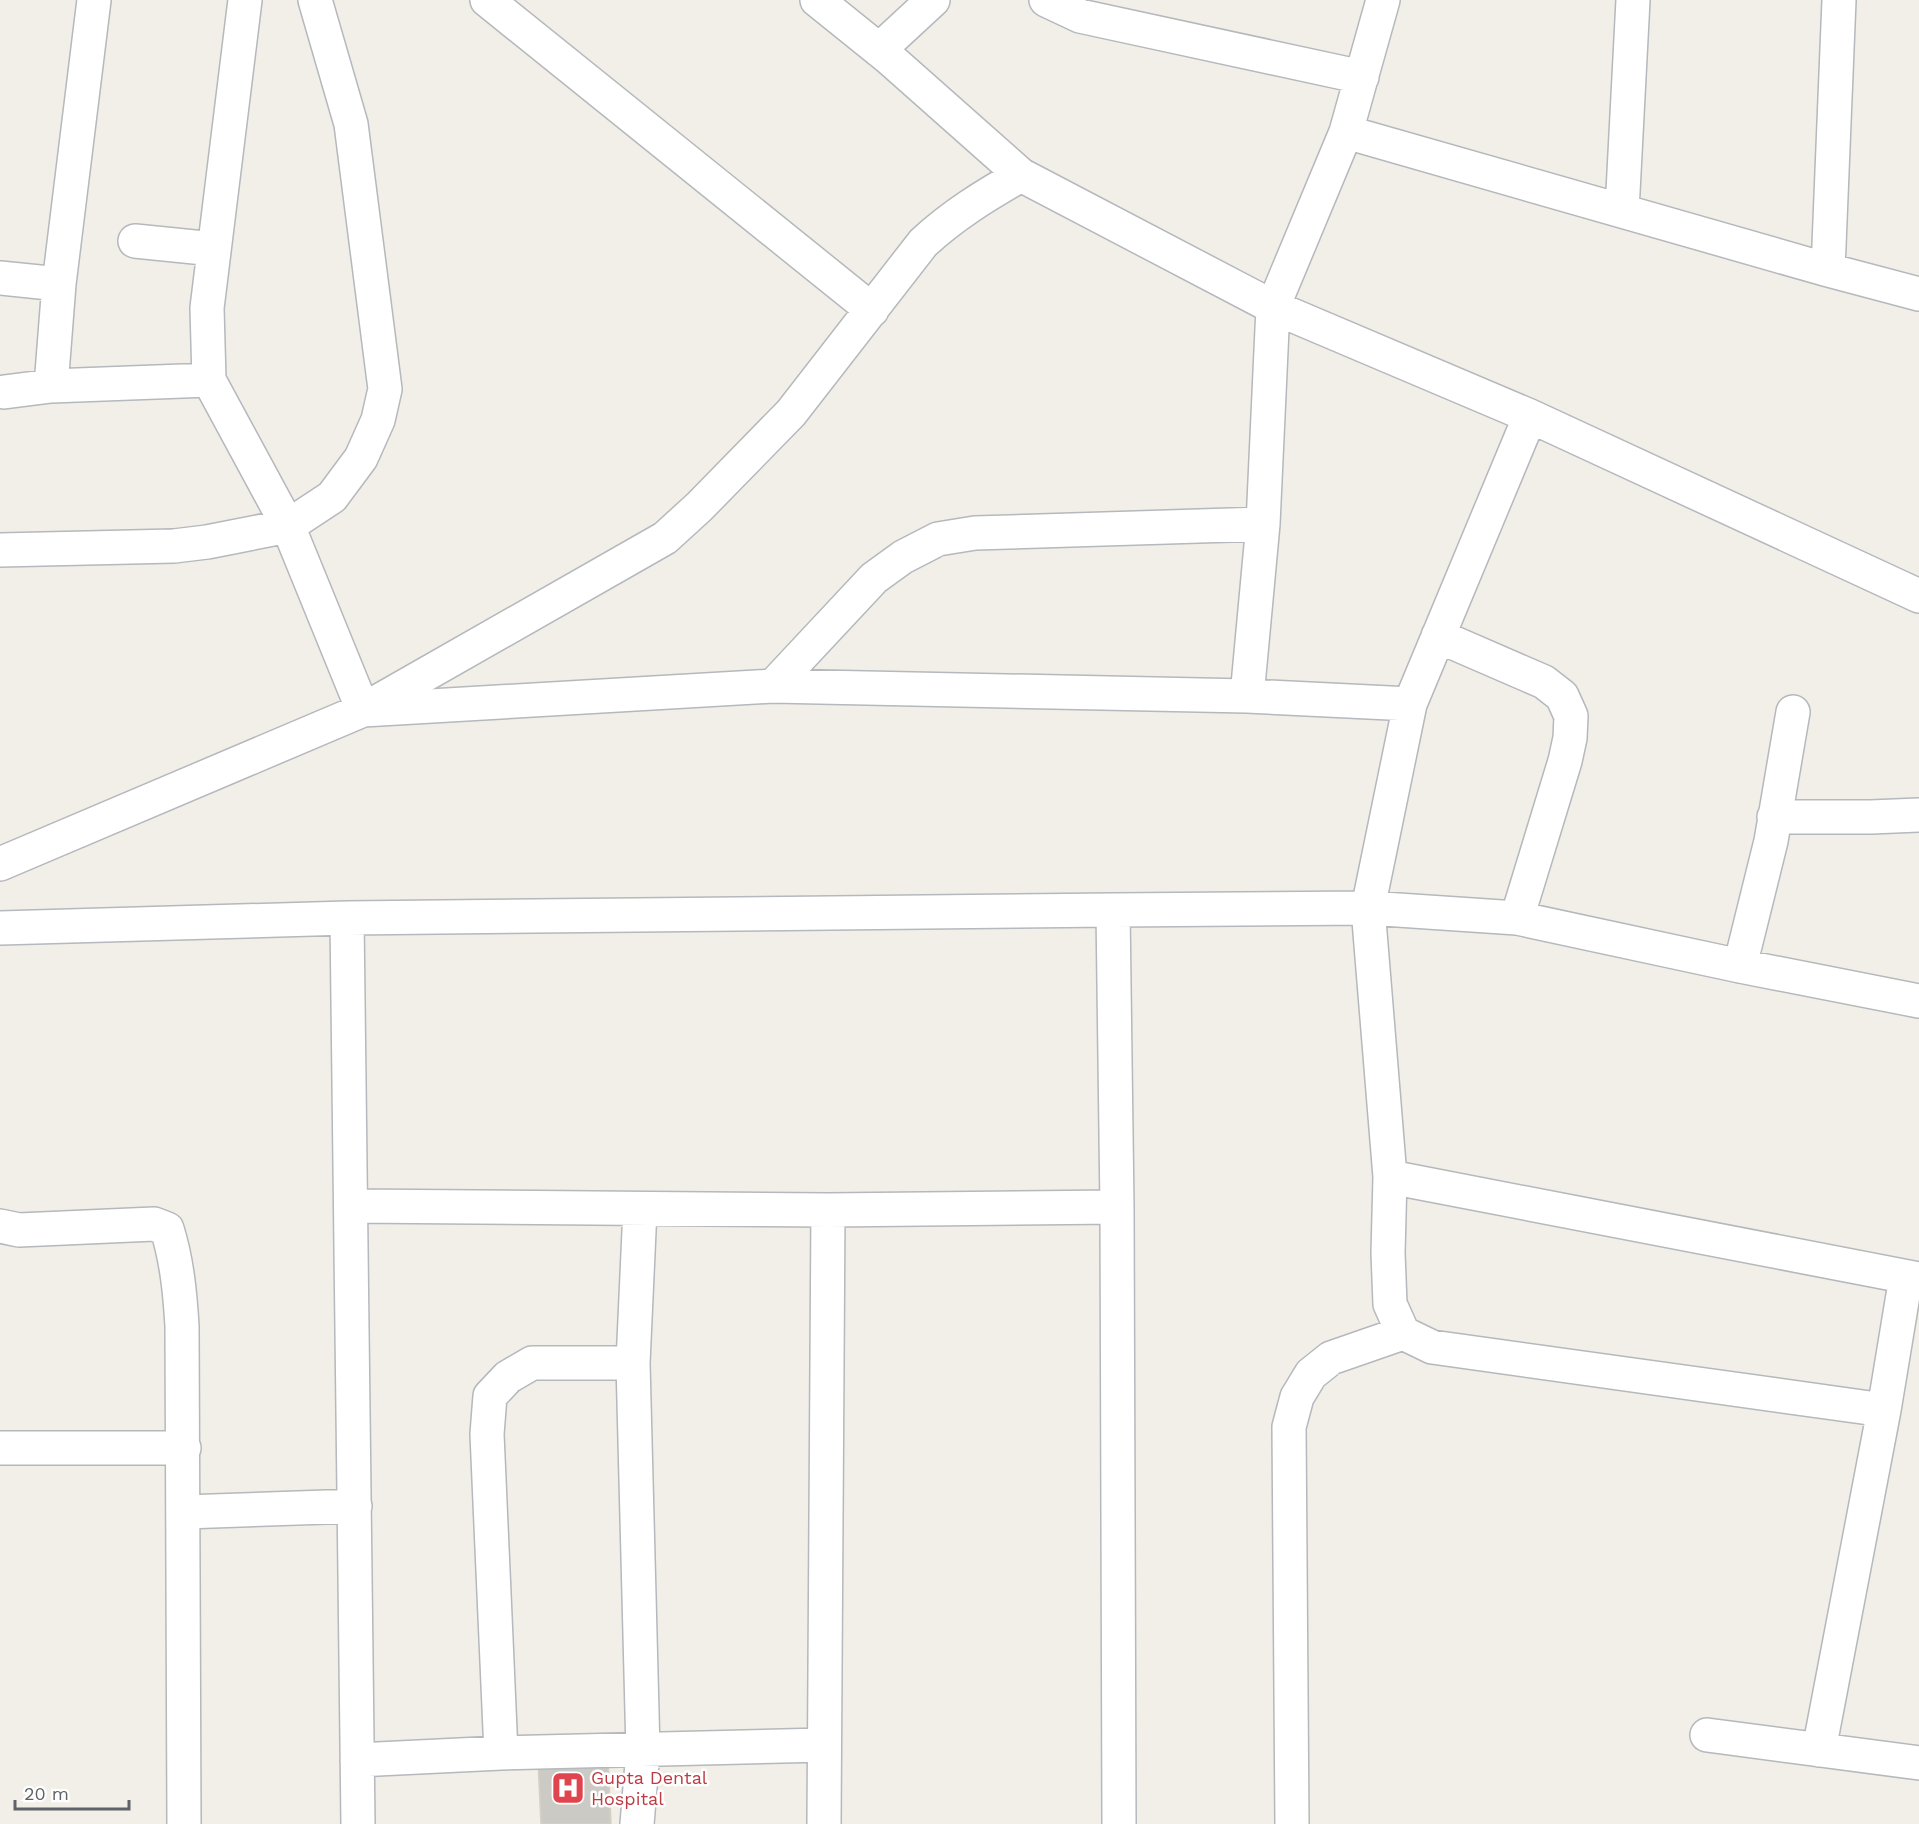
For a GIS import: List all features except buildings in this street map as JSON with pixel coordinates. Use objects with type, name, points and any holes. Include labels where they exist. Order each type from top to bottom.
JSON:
[{"type":"street","points":[[51,386],[59,284],[94,0]]},
{"type":"street","points":[[245,0],[207,308],[209,380],[288,526],[363,710]]},
{"type":"street","points":[[0,550],[174,546],[288,526],[332,498],[361,458],[378,420],[385,389],[351,123],[315,0]]},
{"type":"street","points":[[487,0],[872,310]]},
{"type":"street","points":[[817,0],[879,50],[1020,175],[1273,307],[1530,416],[1919,596]]},
{"type":"street","points":[[879,50],[933,0]]},
{"type":"street","points":[[1046,0],[1080,16],[1362,77]]},
{"type":"street","points":[[1247,696],[1263,524],[1273,307],[1346,132],[1383,0]]},
{"type":"street","points":[[1622,211],[1633,0]]},
{"type":"street","points":[[1828,270],[1839,0]]},
{"type":"street","points":[[1346,132],[1919,294]]},
{"type":"street","points":[[0,864],[363,710],[665,538],[699,507],[790,413],[923,243],[970,204],[1020,175]]},
{"type":"street","points":[[135,241],[214,249]]},
{"type":"street","points":[[0,279],[59,284]]},
{"type":"street","points":[[4,392],[51,386],[209,380]]},
{"type":"street","points":[[1530,416],[1410,704],[1368,909],[1390,1178],[1388,1252],[1390,1304],[1403,1333],[1432,1347],[1884,1410]]},
{"type":"street","points":[[773,686],[874,578],[903,557],[938,539],[975,533],[1263,524]]},
{"type":"street","points":[[1438,636],[1544,682],[1562,696],[1571,716],[1570,738],[1565,761],[1517,918]]},
{"type":"street","points":[[363,710],[773,686],[1247,696],[1410,704]]},
{"type":"street","points":[[1740,966],[1771,841],[1793,712]]},
{"type":"street","points":[[1774,817],[1871,817],[1919,814]]},
{"type":"street","points":[[0,928],[347,918],[1368,909],[1517,918],[1740,966],[1919,1001]]},
{"type":"street","points":[[1113,910],[1117,1207],[1119,1824]]},
{"type":"street","points":[[347,918],[358,1824]]},
{"type":"street","points":[[1390,1178],[1913,1278],[1884,1410],[1819,1750]]},
{"type":"street","points":[[351,1206],[828,1210],[1117,1207]]},
{"type":"street","points":[[637,1824],[643,1750],[633,1363],[640,1209]]},
{"type":"street","points":[[824,1824],[828,1210]]},
{"type":"street","points":[[0,1226],[19,1230],[154,1224],[167,1229],[178,1275],[182,1326],[184,1824]]},
{"type":"street","points":[[1292,1824],[1289,1427],[1297,1397],[1311,1374],[1330,1358],[1403,1333]]},
{"type":"street","points":[[501,1753],[488,1434],[490,1396],[507,1377],[532,1363],[633,1363]]},
{"type":"street","points":[[0,1448],[184,1448]]},
{"type":"street","points":[[184,1512],[355,1506]]},
{"type":"street","points":[[1707,1736],[1919,1763]]},
{"type":"street","points":[[357,1760],[501,1753],[823,1744]]},
{"type":"place","name":"Gupta Dental Hospital","points":[[568,1788]]}]
